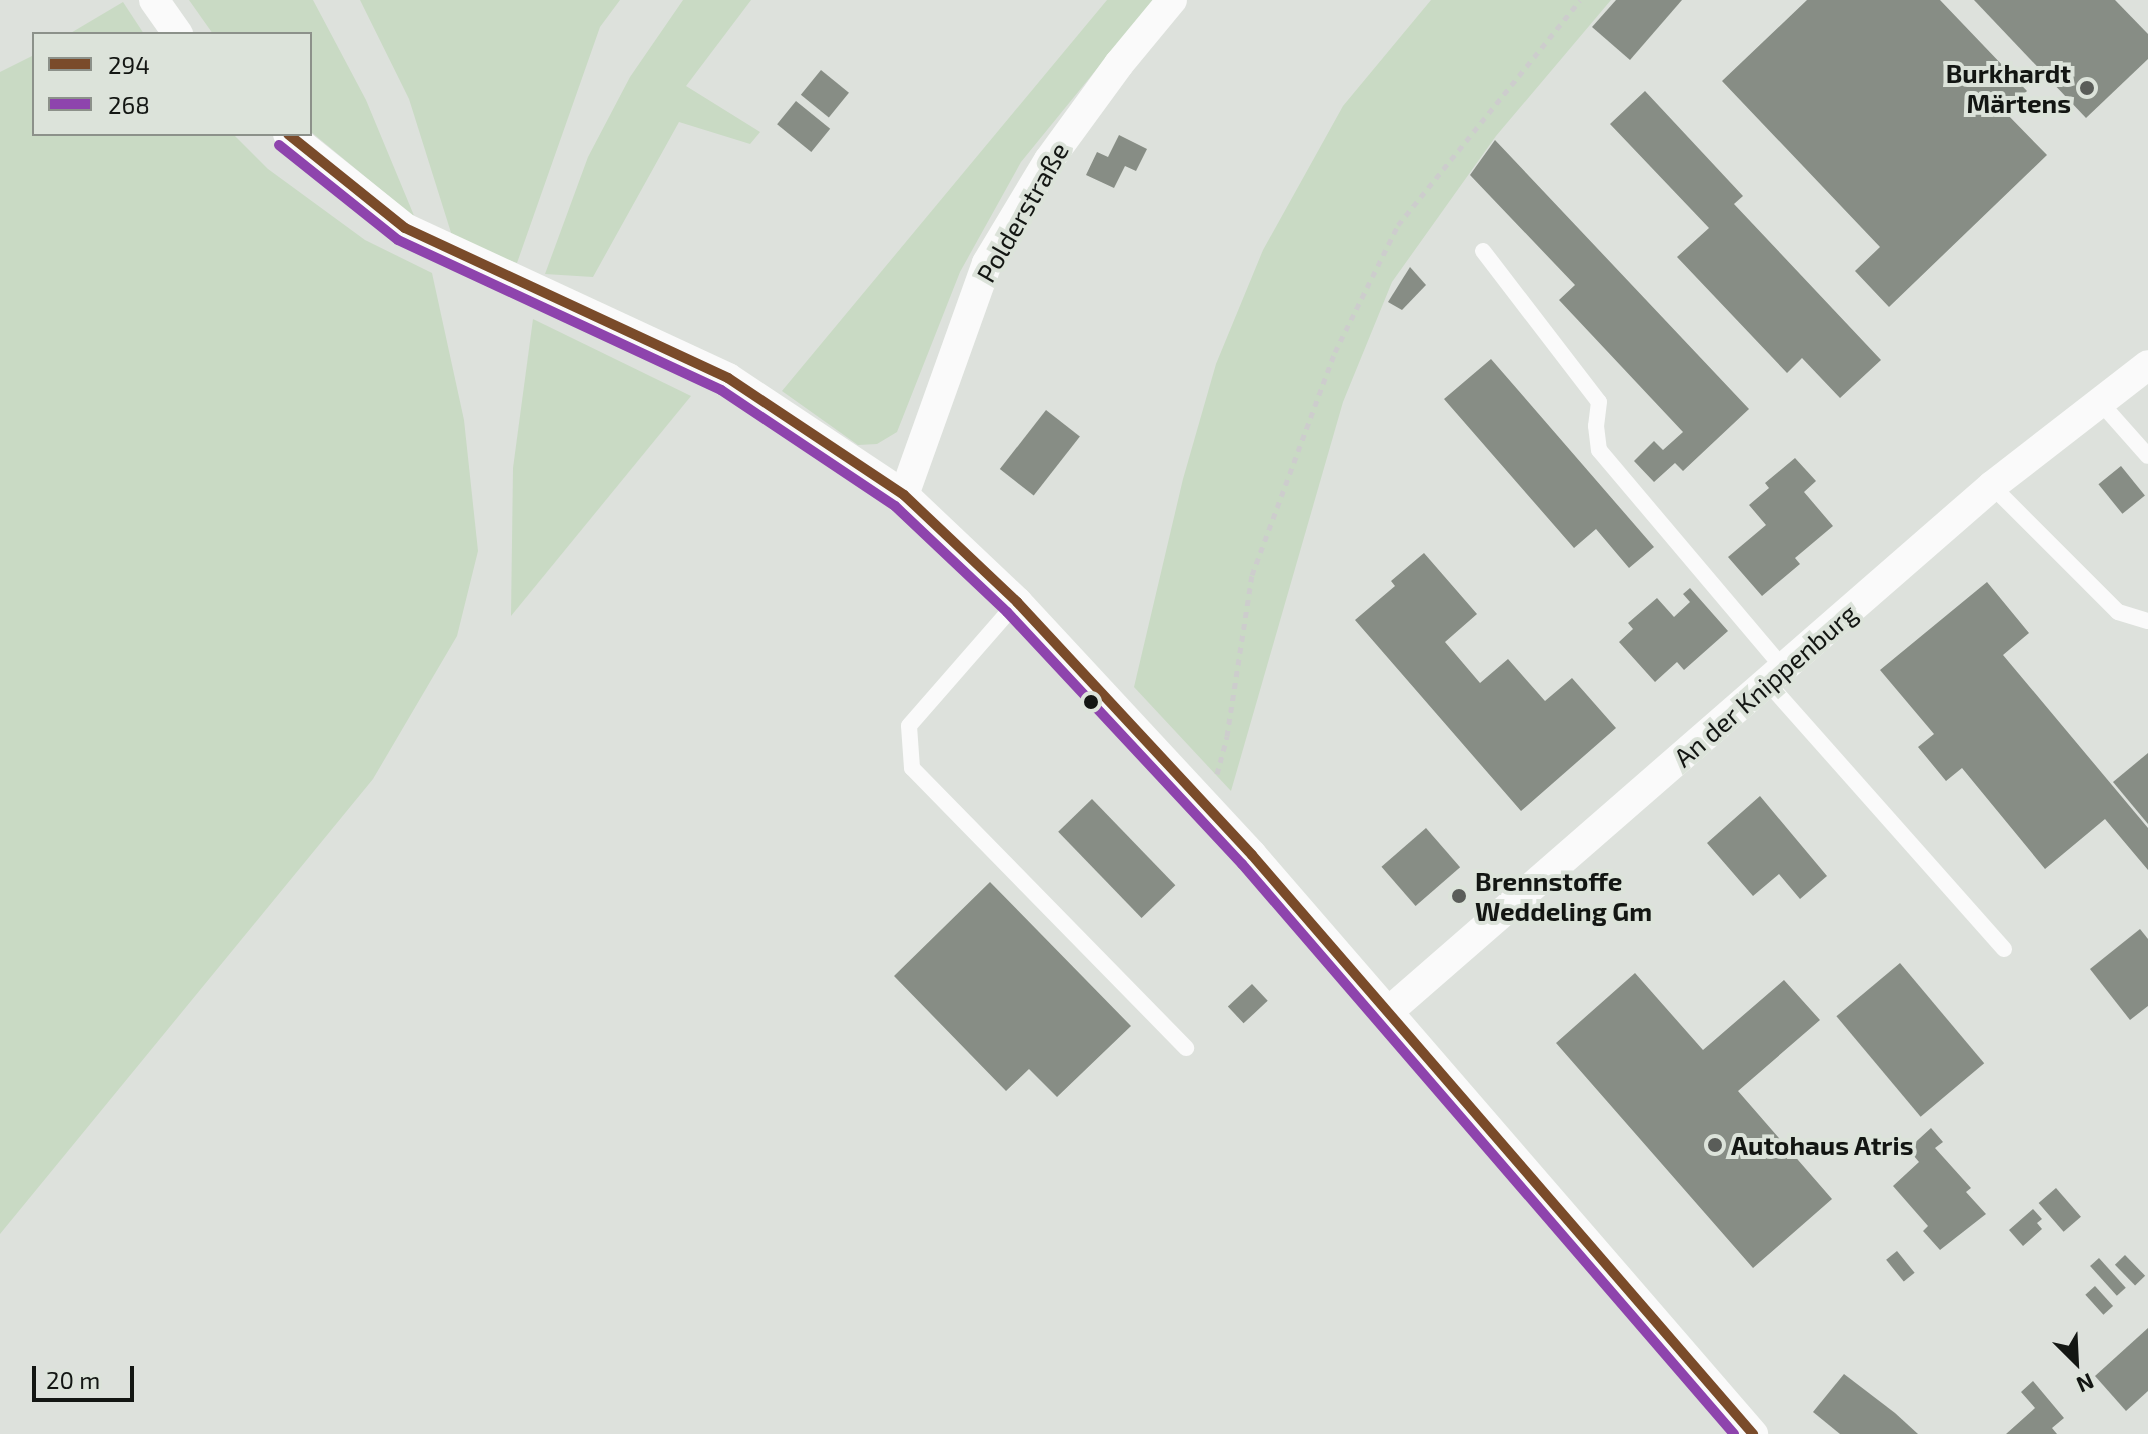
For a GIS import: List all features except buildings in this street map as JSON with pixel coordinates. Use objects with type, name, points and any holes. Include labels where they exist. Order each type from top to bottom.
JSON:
[{"type":"street","points":[[154,0],[177,32]]},
{"type":"street","name":"Polderstraße","points":[[904,495],[987,263],[1049,160],[1119,64],[1172,0]]},
{"type":"street","points":[[290,136],[405,228],[728,378],[904,495],[1017,602],[1195,793],[1753,1434]]},
{"type":"street","name":"An der Knippenburg","points":[[1388,1012],[1992,486],[2148,365]]},
{"type":"lane","points":[[1483,251],[1599,402],[1596,426],[1599,450],[1775,675],[2004,949]]},
{"type":"lane","points":[[2100,402],[2148,456]]},
{"type":"lane","points":[[1992,486],[2118,612],[2148,621]]},
{"type":"lane","points":[[1017,602],[909,726],[912,768],[1186,1048]]},
{"type":"path","points":[[1195,793],[1217,776],[1227,736],[1252,575],[1335,352],[1398,225],[1580,0]]},
{"type":"green space","points":[[189,0],[313,0],[366,100],[415,218],[312,133],[312,32],[212,32]]},
{"type":"green space","points":[[360,0],[620,0],[600,27],[517,263],[453,239],[409,99]]},
{"type":"green space","points":[[683,0],[751,0],[686,86],[760,132],[750,144],[679,122],[593,277],[545,274],[588,157],[630,77]]},
{"type":"green space","points":[[1107,0],[1153,0],[1021,162],[960,272],[897,432],[877,444],[858,445],[782,391]]},
{"type":"green space","points":[[1431,0],[1611,0],[1496,136],[1392,282],[1343,402],[1231,791],[1134,687],[1183,479],[1216,364],[1263,250],[1343,106]]},
{"type":"green space","points":[[123,2],[143,32],[72,32]]},
{"type":"green space","points":[[32,56],[32,136],[235,136],[268,169],[365,240],[432,273],[464,420],[478,551],[457,636],[373,779],[0,1234],[0,72]]},
{"type":"green space","points":[[533,319],[691,396],[511,616],[513,468]]},
{"type":"transit line","name":"294","points":[[290,136],[405,228],[728,378],[904,495],[1017,602],[1252,855],[1753,1434]]},
{"type":"transit line","name":"268","points":[[279,145],[398,240],[721,390],[895,506],[1007,612],[1242,864],[1734,1434]]},
{"type":"place","name":"Burkhardt Märtens","points":[[2087,88]]},
{"type":"place","name":"Brennstoffe Weddeling Gm","points":[[1459,896]]},
{"type":"place","name":"Autohaus Atris","points":[[1715,1145]]}]
